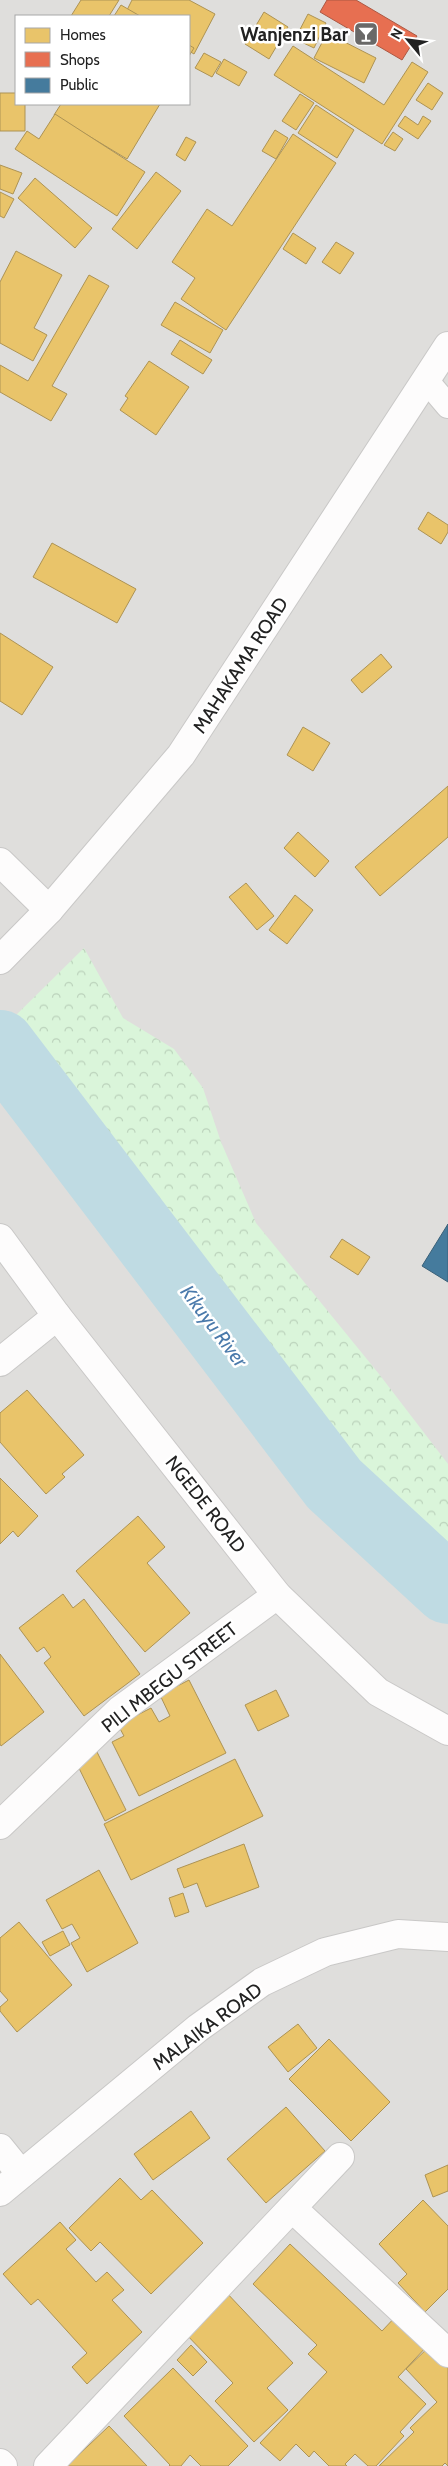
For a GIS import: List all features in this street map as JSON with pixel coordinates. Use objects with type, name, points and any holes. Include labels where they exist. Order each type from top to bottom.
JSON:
[{"type":"street","name":"MAHAKAMA ROAD","points":[[0,960],[24,938],[49,910],[181,755],[448,346]]},
{"type":"street","points":[[0,862],[49,910]]},
{"type":"street","name":"NGEDE ROAD","points":[[0,1238],[57,1316],[277,1595],[378,1692],[448,1731]]},
{"type":"street","points":[[0,1362],[57,1316]]},
{"type":"street","name":"PILI MBEGU STREET","points":[[0,1825],[120,1710],[277,1595]]},
{"type":"street","name":"MALAIKA ROAD","points":[[0,2192],[198,2028],[262,1982],[324,1952],[398,1934],[448,1937]]},
{"type":"street","points":[[0,2148],[22,2174]]},
{"type":"street","points":[[48,2466],[340,2157]]},
{"type":"street","points":[[292,2208],[448,2353]]},
{"type":"street","points":[[0,2462],[3,2466]]},
{"type":"lane","points":[[426,380],[448,406]]},
{"type":"shaded area","points":[[0,0],[448,0],[448,2466],[0,2466]]},
{"type":"green space","points":[[84,948],[123,1018],[174,1049],[203,1088],[221,1142],[256,1223],[379,1374],[448,1464],[448,1571],[300,1420],[177,1256],[11,1020]]},
{"type":"building: Homes","points":[[81,0],[119,0],[110,15],[72,15]]},
{"type":"building: Homes","points":[[132,0],[189,0],[215,14],[194,54],[190,52],[190,15],[124,15]]},
{"type":"building: Homes","points":[[121,5],[138,15],[115,15]]},
{"type":"building: Homes","points":[[264,12],[288,27],[269,59],[245,44]]},
{"type":"building: Homes","points":[[308,14],[326,23],[314,48],[295,39]]},
{"type":"building: Homes","points":[[327,33],[376,58],[364,83],[314,58]]},
{"type":"building: Homes","points":[[190,46],[194,48],[190,54]]},
{"type":"building: Homes","points":[[293,46],[384,105],[412,62],[428,72],[382,144],[274,75]]},
{"type":"building: Homes","points":[[204,53],[221,62],[212,77],[195,68]]},
{"type":"building: Homes","points":[[224,59],[247,72],[239,86],[216,73]]},
{"type":"building: Homes","points":[[428,83],[443,93],[432,110],[416,100]]},
{"type":"building: Homes","points":[[0,93],[15,93],[15,105],[25,105],[25,131],[0,131]]},
{"type":"building: Homes","points":[[300,94],[314,103],[296,130],[282,121]]},
{"type":"building: Homes","points":[[60,105],[159,105],[127,159],[54,115]]},
{"type":"building: Homes","points":[[316,105],[354,130],[337,158],[298,133]]},
{"type":"building: Homes","points":[[55,114],[145,172],[117,216],[15,149],[27,131],[39,139]]},
{"type":"building: Homes","points":[[405,116],[418,125],[423,116],[431,121],[418,139],[398,126]]},
{"type":"building: Homes","points":[[275,130],[288,138],[276,159],[262,151]]},
{"type":"building: Homes","points":[[393,132],[403,139],[395,151],[384,145]]},
{"type":"building: Homes","points":[[293,134],[336,163],[226,330],[181,299],[195,278],[172,262],[207,209],[232,226]]},
{"type":"building: Homes","points":[[186,137],[196,142],[185,161],[176,155]]},
{"type":"building: Homes","points":[[0,165],[22,173],[13,194],[0,189]]},
{"type":"building: Homes","points":[[156,172],[181,191],[137,249],[112,229]]},
{"type":"building: Homes","points":[[35,178],[92,228],[75,248],[18,198]]},
{"type":"building: Homes","points":[[0,192],[14,199],[4,218],[0,216]]},
{"type":"building: Homes","points":[[293,233],[316,248],[306,264],[283,249]]},
{"type":"building: Homes","points":[[336,242],[354,253],[340,274],[322,262]]},
{"type":"building: Homes","points":[[16,251],[62,275],[34,328],[47,335],[33,361],[0,343],[0,282]]},
{"type":"building: Homes","points":[[89,275],[109,286],[52,386],[67,394],[51,421],[0,392],[0,365],[28,381]]},
{"type":"building: Homes","points":[[175,302],[223,330],[210,353],[161,325]]},
{"type":"building: Homes","points":[[180,340],[212,360],[203,374],[171,354]]},
{"type":"building: Homes","points":[[149,361],[189,387],[156,435],[120,410],[128,398],[125,396]]},
{"type":"building: Homes","points":[[428,512],[448,525],[448,532],[441,544],[418,529]]},
{"type":"building: Homes","points":[[52,543],[136,589],[117,623],[33,577]]},
{"type":"building: Homes","points":[[0,633],[53,667],[22,715],[0,701]]},
{"type":"building: Homes","points":[[381,654],[392,667],[362,693],[351,680]]},
{"type":"building: Homes","points":[[303,727],[330,743],[313,771],[287,755]]},
{"type":"building: Homes","points":[[448,786],[448,837],[380,896],[355,867]]},
{"type":"building: Homes","points":[[298,832],[329,861],[315,877],[284,848]]},
{"type":"building: Homes","points":[[246,883],[274,916],[257,930],[229,897]]},
{"type":"building: Homes","points":[[295,895],[313,910],[287,944],[269,930]]},
{"type":"building: Homes","points":[[342,1239],[370,1257],[358,1275],[330,1257]]},
{"type":"building: Homes","points":[[27,1390],[84,1455],[62,1474],[65,1477],[46,1494],[0,1442],[0,1413]]},
{"type":"building: Homes","points":[[0,1478],[38,1516],[18,1537],[13,1531],[0,1544]]},
{"type":"building: Homes","points":[[138,1516],[165,1547],[147,1563],[190,1613],[145,1652],[76,1571]]},
{"type":"building: Homes","points":[[63,1594],[73,1608],[84,1599],[140,1674],[84,1716],[44,1663],[51,1657],[44,1647],[37,1652],[19,1628]]},
{"type":"building: Homes","points":[[0,1654],[44,1712],[1,1746],[0,1744]]},
{"type":"building: Homes","points":[[189,1680],[226,1753],[139,1796],[112,1742],[124,1736],[118,1725],[151,1708],[159,1722],[170,1716],[160,1695]]},
{"type":"building: Homes","points":[[276,1690],[289,1716],[258,1731],[245,1705]]},
{"type":"building: Homes","points":[[96,1750],[126,1810],[105,1821],[75,1760]]},
{"type":"building: Homes","points":[[235,1759],[263,1816],[131,1880],[104,1824]]},
{"type":"building: Homes","points":[[244,1844],[259,1887],[206,1907],[197,1883],[184,1888],[177,1869]]},
{"type":"building: Homes","points":[[99,1870],[138,1943],[87,1972],[71,1943],[80,1938],[72,1924],[62,1929],[46,1900]]},
{"type":"building: Homes","points":[[183,1893],[189,1912],[175,1917],[169,1898]]},
{"type":"building: Homes","points":[[19,1922],[72,1985],[17,2032],[0,2011],[0,2007],[8,2000],[0,1991],[0,1938]]},
{"type":"building: Homes","points":[[63,1931],[70,1945],[50,1956],[42,1942]]},
{"type":"building: Homes","points":[[298,2024],[317,2048],[288,2072],[268,2047]]},
{"type":"building: Homes","points":[[329,2039],[390,2102],[351,2141],[289,2079]]},
{"type":"building: Homes","points":[[286,2107],[325,2151],[266,2203],[227,2159]]},
{"type":"building: Homes","points":[[191,2111],[210,2138],[153,2180],[134,2154]]},
{"type":"building: Homes","points":[[448,2165],[448,2191],[433,2197],[425,2175]]},
{"type":"building: Homes","points":[[120,2178],[141,2200],[152,2190],[203,2243],[151,2294],[100,2242],[91,2251],[69,2228]]},
{"type":"building: Homes","points":[[423,2200],[448,2226],[448,2289],[425,2312],[398,2283],[407,2274],[379,2244]]},
{"type":"building: Homes","points":[[60,2222],[76,2240],[66,2249],[96,2282],[107,2272],[124,2290],[112,2300],[142,2332],[87,2384],[72,2367],[87,2353],[38,2299],[31,2305],[3,2274]]},
{"type":"building: Homes","points":[[290,2244],[382,2331],[398,2314],[429,2344],[398,2377],[426,2404],[400,2432],[404,2436],[376,2466],[368,2466],[355,2454],[345,2464],[347,2466],[329,2466],[314,2451],[309,2457],[296,2444],[280,2461],[260,2443],[327,2372],[308,2354],[317,2345],[253,2284]]},
{"type":"building: Homes","points":[[224,2290],[293,2363],[267,2388],[288,2410],[254,2442],[215,2401],[233,2383],[183,2331]]},
{"type":"building: Homes","points":[[432,2344],[448,2361],[448,2466],[445,2463],[442,2466],[379,2466],[414,2432],[410,2428],[437,2402],[406,2369]]},
{"type":"building: Homes","points":[[191,2345],[207,2362],[193,2376],[177,2360]]},
{"type":"building: Homes","points":[[173,2368],[248,2446],[228,2466],[201,2466],[190,2455],[181,2466],[169,2466],[124,2416]]},
{"type":"building: Homes","points":[[109,2426],[147,2466],[67,2466]]},
{"type":"building: Shops","points":[[327,0],[356,0],[417,36],[402,60],[320,12]]},
{"type":"building: Public","points":[[448,1224],[448,1282],[422,1266]]},
{"type":"waterway","name":"Kikuyu River","points":[[0,1045],[334,1484],[448,1589]]},
{"type":"place","name":"Wanjenzi Bar","points":[[366,34]]}]
